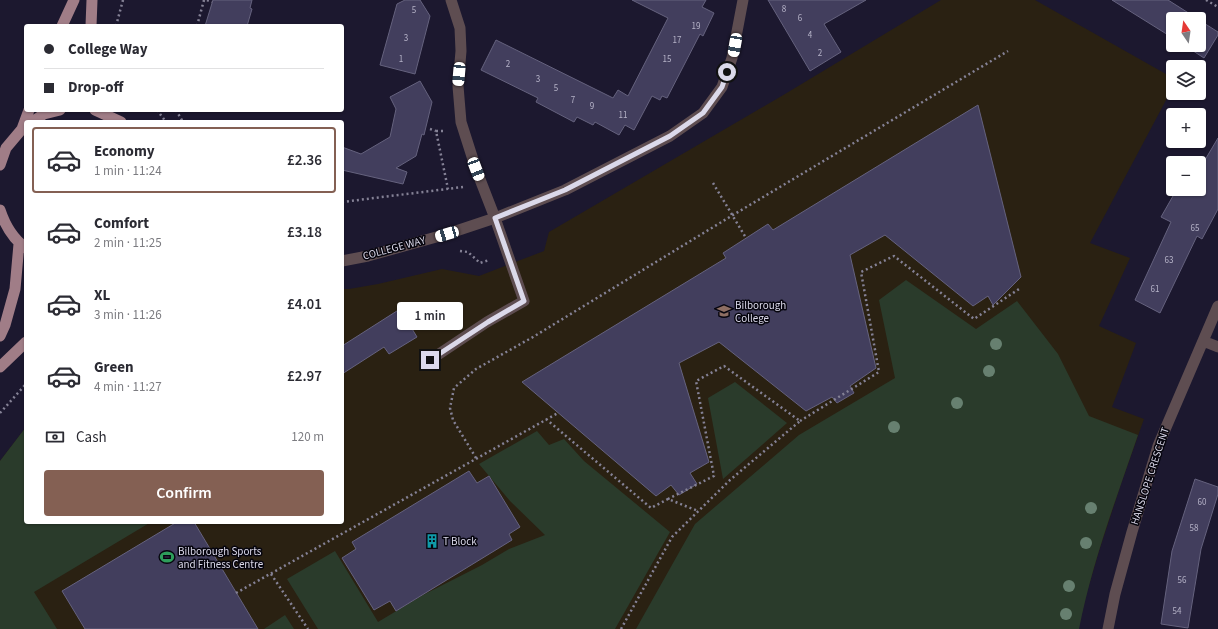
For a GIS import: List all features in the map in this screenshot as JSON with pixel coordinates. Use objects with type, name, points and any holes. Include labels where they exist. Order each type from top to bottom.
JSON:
[{"type":"main road","points":[[63,24],[74,0]]},
{"type":"main road","points":[[91,24],[92,0]]},
{"type":"main road","points":[[35,120],[44,114],[52,112]]},
{"type":"main road","points":[[100,112],[118,120]]},
{"type":"main road","points":[[0,164],[6,148],[24,127]]},
{"type":"main road","points":[[0,210],[4,223],[23,246],[16,289],[0,336]]},
{"type":"main road","points":[[0,367],[24,344]]},
{"type":"street","points":[[430,360],[488,322],[524,301],[462,128],[458,86],[461,51],[460,28],[451,0]]},
{"type":"street","name":"COLLEGE WAY","points":[[344,261],[376,254],[447,234],[495,218],[565,190],[670,136],[703,113],[722,87],[732,58],[743,0]]},
{"type":"street","name":"HANSLOPE CRESCENT","points":[[1108,629],[1115,594],[1158,446],[1218,306]]},
{"type":"street","points":[[1203,341],[1218,347]]},
{"type":"path","points":[[117,24],[123,0]]},
{"type":"path","points":[[198,24],[206,0],[212,2]]},
{"type":"path","points":[[1206,0],[1218,7]]},
{"type":"path","points":[[476,458],[453,420],[450,408],[454,388],[476,369],[533,337],[733,215],[1008,51]]},
{"type":"path","points":[[430,129],[436,131],[462,128]]},
{"type":"path","points":[[436,131],[448,189]]},
{"type":"path","points":[[713,183],[746,238]]},
{"type":"path","points":[[344,202],[482,185]]},
{"type":"path","points":[[621,629],[672,537],[698,511],[730,480],[800,421],[879,372],[861,272],[894,256],[974,319],[1019,289]]},
{"type":"path","points":[[546,419],[652,508],[714,476],[696,381],[724,366],[800,421]]},
{"type":"path","points":[[0,413],[24,386]]},
{"type":"path","points":[[236,593],[558,412]]},
{"type":"path","points":[[668,499],[698,511]]},
{"type":"path","points":[[271,574],[308,629]]},
{"type":"shaded area","name":"Bilborough College","points":[[941,0],[1035,0],[1166,74],[1166,100],[1090,243],[1130,258],[1099,326],[1136,343],[1112,407],[1144,419],[1099,551],[1078,629],[0,629],[0,461],[24,430],[24,524],[344,524],[344,289],[378,284],[442,269],[479,276],[544,251],[549,232],[785,94]]},
{"type":"green space","points":[[906,280],[976,329],[1017,301],[1058,354],[1089,416],[1138,435],[1098,555],[1084,604],[1079,629],[636,629],[695,524],[799,435],[895,378],[879,300]]},
{"type":"green space","points":[[735,382],[787,423],[723,479],[708,398]]},
{"type":"green space","points":[[24,430],[24,524],[148,524],[34,592],[57,629],[0,629],[0,461]]},
{"type":"green space","points":[[537,431],[549,445],[564,439],[584,461],[670,532],[615,629],[318,629],[287,579],[335,551],[378,622],[423,595],[482,565],[509,549],[545,535],[510,501],[479,464]]},
{"type":"green space","points":[[285,615],[294,629],[264,629]]},
{"type":"building","points":[[213,0],[252,0],[250,8],[252,9],[248,24],[206,24]]},
{"type":"building","points":[[405,0],[420,0],[430,16],[415,74],[380,65],[397,4]]},
{"type":"building","points":[[632,0],[706,0],[702,7],[714,13],[703,36],[700,34],[667,98],[662,96],[660,100],[652,96],[634,130],[625,125],[619,135],[595,122],[593,125],[577,117],[574,122],[536,102],[538,98],[481,70],[496,40],[613,98],[618,90],[628,96],[668,18]]},
{"type":"building","points":[[768,0],[866,0],[824,24],[841,52],[810,71]]},
{"type":"building","points":[[1112,0],[1168,0],[1187,12],[1166,12],[1166,34]]},
{"type":"building","points":[[1206,24],[1218,32],[1218,35],[1204,58],[1195,52],[1206,52]]},
{"type":"building","points":[[420,81],[432,102],[424,135],[422,134],[416,156],[396,168],[407,172],[403,184],[344,170],[344,148],[361,154],[390,137],[396,109],[390,97]]},
{"type":"building","points":[[978,105],[1021,277],[993,305],[988,296],[973,306],[885,235],[850,255],[876,368],[850,386],[854,393],[837,403],[832,397],[806,411],[719,342],[679,363],[709,462],[690,473],[697,484],[679,495],[671,485],[656,496],[522,382],[726,258],[723,253],[768,224],[773,230]]},
{"type":"building","points":[[1218,138],[1218,209],[1202,239],[1197,236],[1160,313],[1135,300],[1171,222],[1161,217],[1173,196],[1206,196],[1206,158]]},
{"type":"building","points":[[400,309],[417,337],[389,354],[384,347],[344,373],[344,345]]},
{"type":"building","name":"T Block","points":[[469,471],[477,483],[489,476],[520,527],[509,534],[512,540],[396,611],[390,601],[374,610],[342,558],[356,549],[352,542]]},
{"type":"building","points":[[1195,479],[1218,487],[1218,494],[1201,549],[1188,628],[1161,624],[1172,551]]},
{"type":"building","name":"Bilborough Sports and Fitness Centre","points":[[174,524],[195,524],[258,629],[85,629],[62,591]]},
{"type":"place","name":"Bilborough College","points":[[724,311]]},
{"type":"place","name":"T Block","points":[[432,541]]},
{"type":"place","name":"Bilborough Sports and Fitness Centre","points":[[167,557]]},
{"type":"route","points":[[430,360],[488,322],[524,301],[495,218],[565,190],[670,136],[703,113],[722,87],[727,72]]}]
